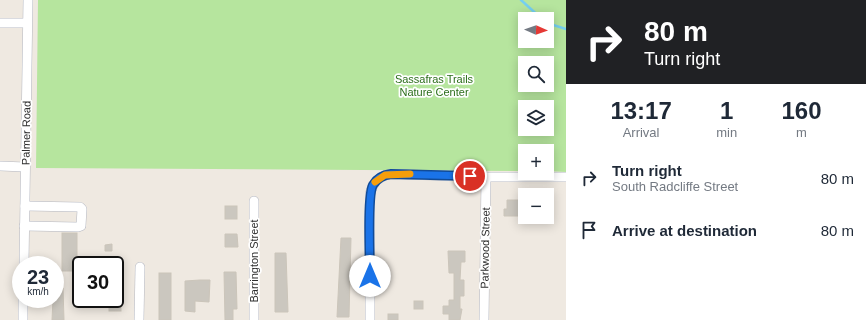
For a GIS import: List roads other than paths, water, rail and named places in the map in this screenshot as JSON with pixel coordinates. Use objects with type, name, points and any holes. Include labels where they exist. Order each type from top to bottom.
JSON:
[{"type":"street","name":"Palmer Road","points":[[24,256],[28,0]]},
{"type":"street","points":[[0,23],[27,22]]},
{"type":"street","points":[[0,166],[25,167]]},
{"type":"street","points":[[370,320],[370,194],[376,180],[380,177],[391,174],[486,177],[566,177]]},
{"type":"street","name":"Parkwood Street","points":[[484,320],[486,177]]},
{"type":"street","name":"Barrington Street","points":[[254,201],[254,320]]},
{"type":"street","points":[[24,226],[78,227],[81,226],[82,222],[82,209],[80,207],[25,206]]},
{"type":"street","points":[[139,320],[140,267]]},
{"type":"street","points":[[23,308],[23,320]]},
{"type":"waterway","points":[[521,0],[534,12]]},
{"type":"waterway","points":[[554,25],[566,29]]},
{"type":"park label","name":"Sassafras Trails Nature Center","points":[[434,85]]}]
